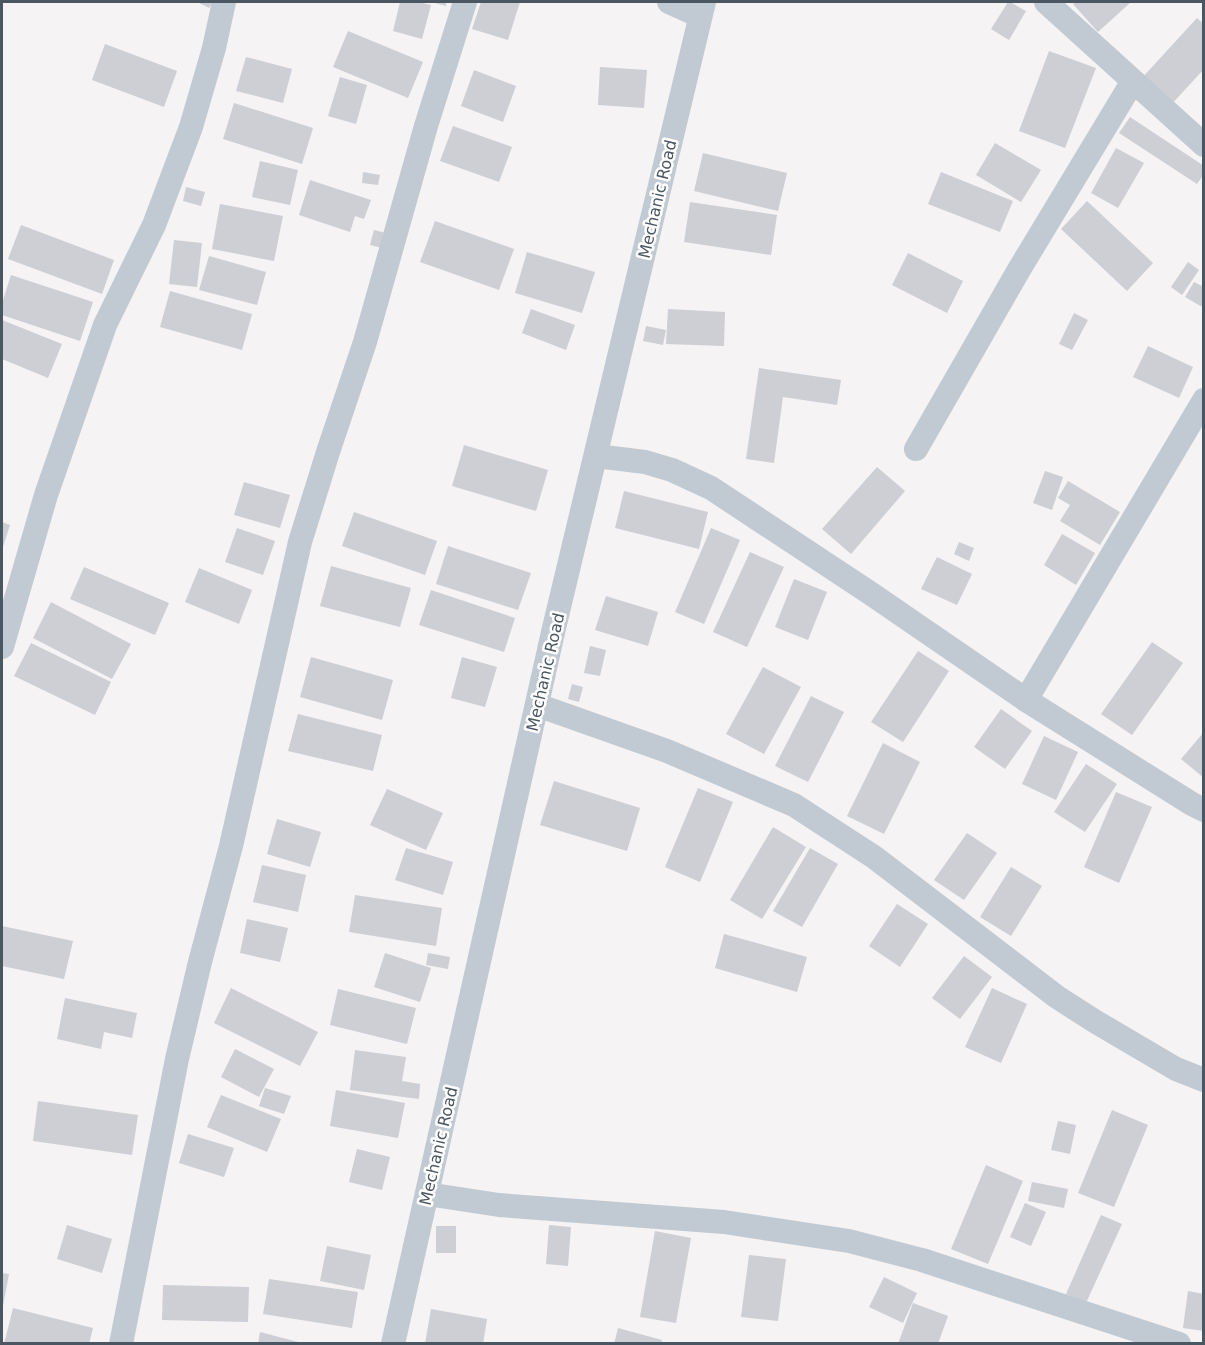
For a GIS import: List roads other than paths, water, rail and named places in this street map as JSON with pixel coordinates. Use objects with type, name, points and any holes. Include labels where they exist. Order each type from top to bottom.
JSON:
[{"type":"street","points":[[2,647],[46,495],[105,325],[154,225],[191,127],[214,48],[224,2]]},
{"type":"street","points":[[121,1344],[177,1059],[231,846],[300,542],[365,342],[426,126],[465,2]]},
{"type":"street","points":[[669,2],[702,9]]},
{"type":"street","points":[[1046,2],[1203,145]]},
{"type":"street","name":"Mechanic Road","points":[[393,1344],[537,705],[702,9]]},
{"type":"street","points":[[916,449],[1020,268],[1133,81]]},
{"type":"street","points":[[1026,700],[1203,400]]},
{"type":"street","points":[[596,456],[645,462],[672,470],[711,488],[1026,700],[1203,810]]},
{"type":"street","points":[[537,705],[667,751],[794,806],[874,857],[1058,997],[1176,1069],[1203,1080]]},
{"type":"street","points":[[427,1194],[499,1204],[724,1222],[849,1240],[922,1260],[1179,1344]]}]
